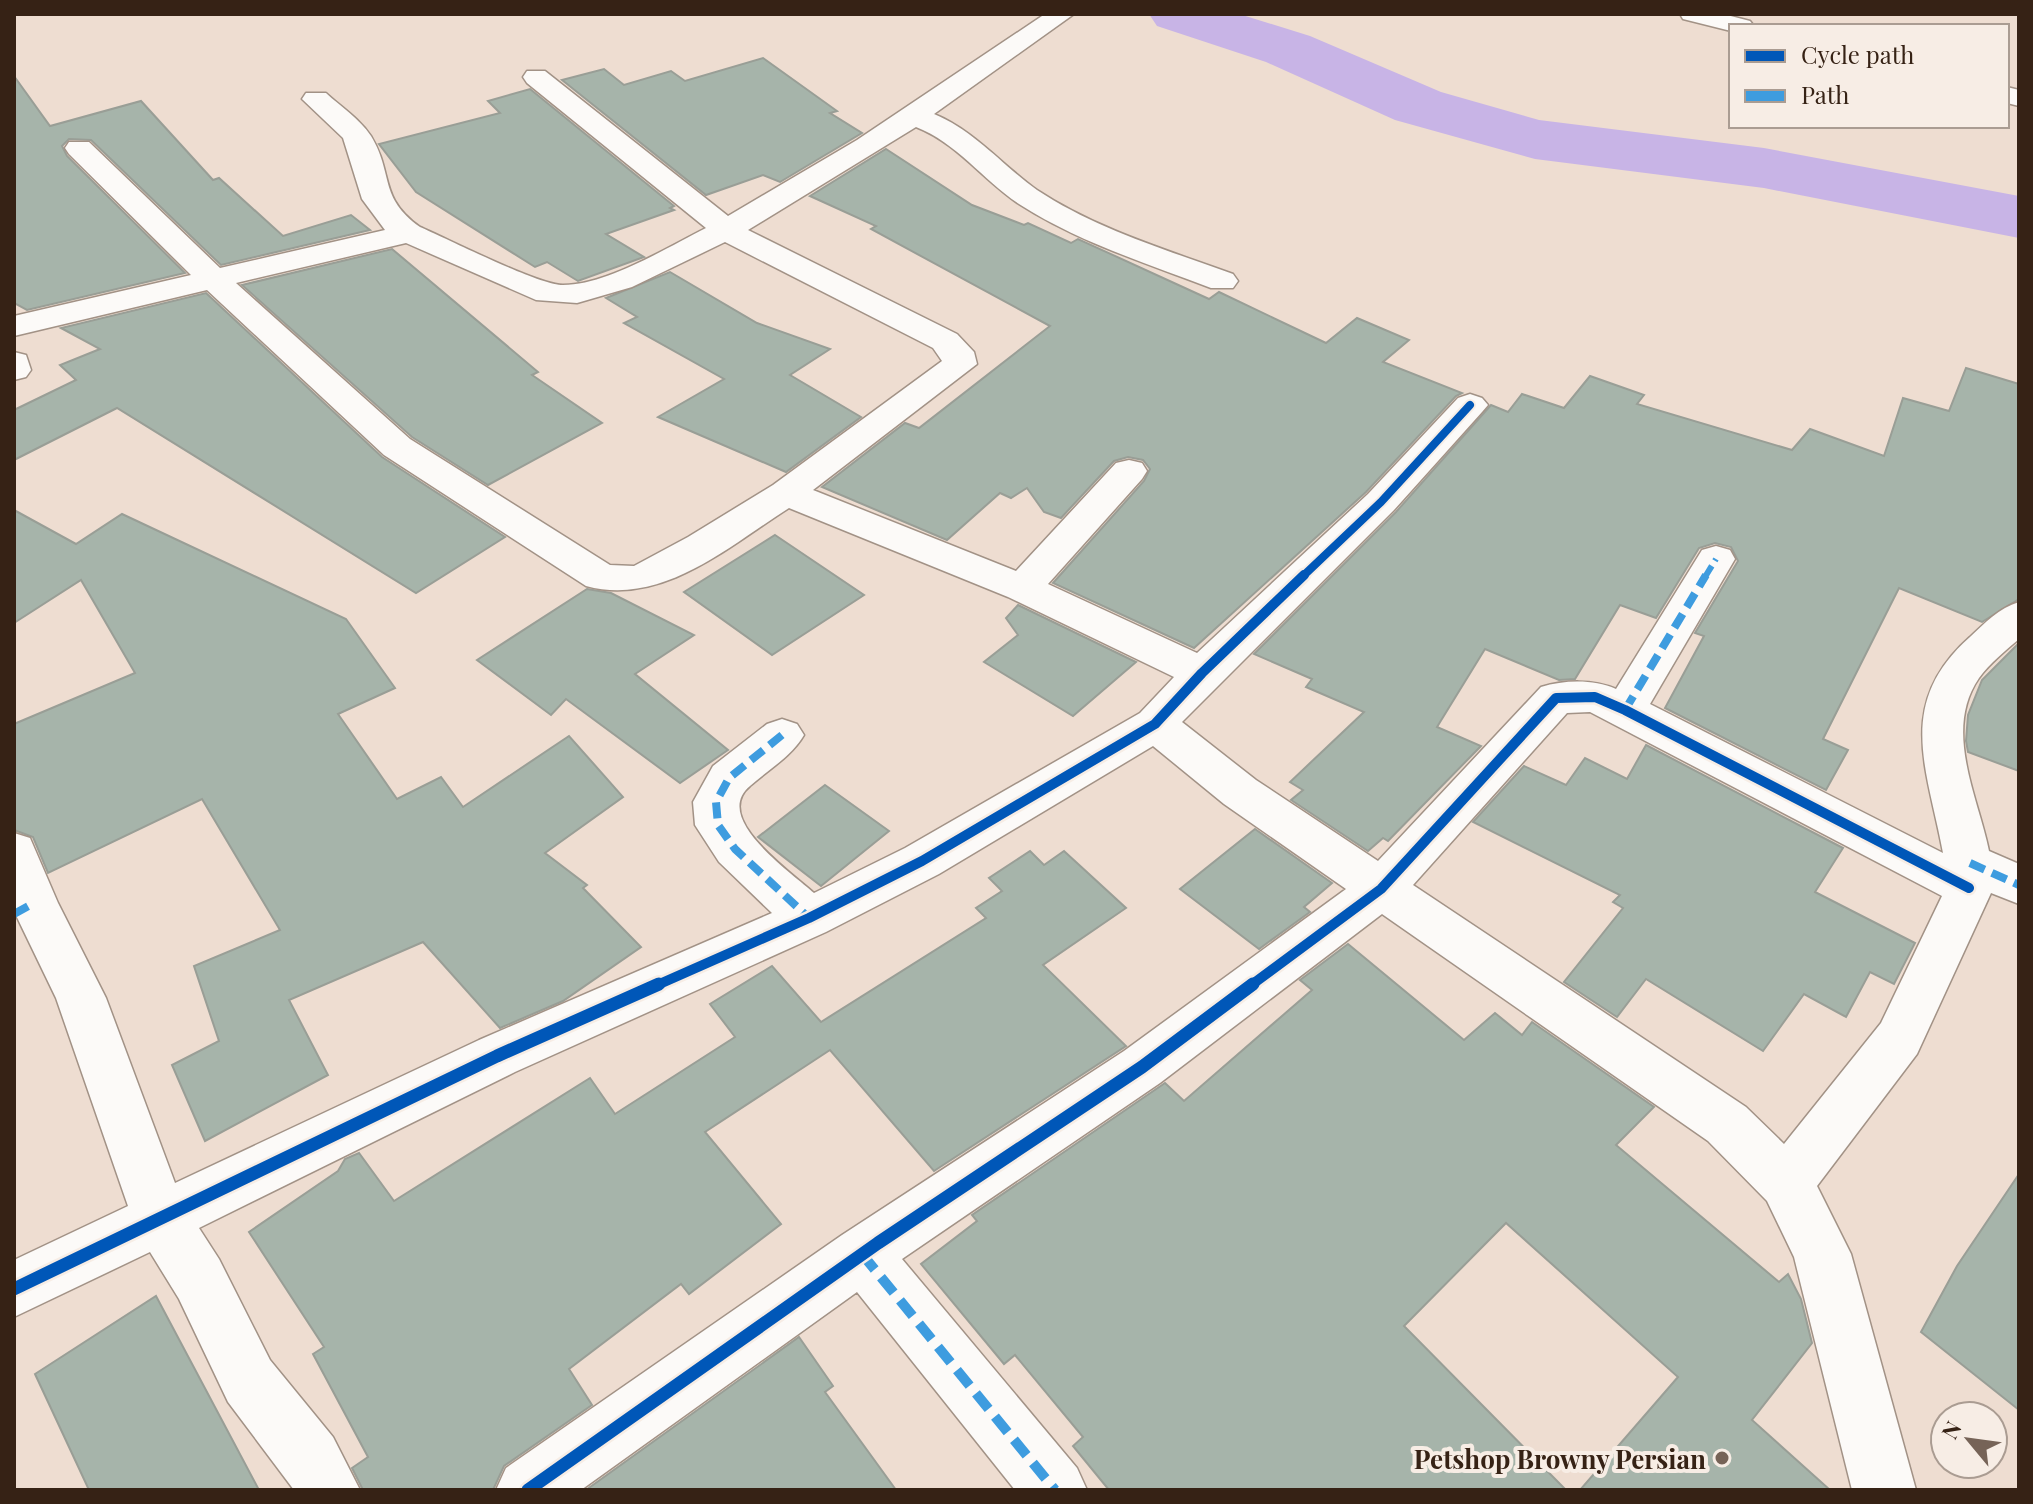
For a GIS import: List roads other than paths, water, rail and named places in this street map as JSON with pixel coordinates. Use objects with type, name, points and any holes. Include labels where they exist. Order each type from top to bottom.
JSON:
[{"type":"street","points":[[316,99],[356,135],[364,152],[371,191],[386,217],[409,233],[518,282],[563,295],[599,290],[728,231],[918,114],[1062,14]]},
{"type":"street","points":[[1692,14],[1733,24]]},
{"type":"street","points":[[79,148],[212,278],[397,447],[600,577],[625,580],[644,577],[702,546],[786,493],[954,371],[961,358],[945,341],[728,231],[536,77]]},
{"type":"street","points":[[863,119],[918,114],[953,132],[996,173],[1042,206],[1086,229],[1222,281]]},
{"type":"street","points":[[14,326],[409,233]]},
{"type":"street","points":[[14,362],[14,370]]},
{"type":"street","points":[[14,1289],[497,1056],[809,918],[922,861],[1155,724],[1202,673],[1381,502],[1470,405]]},
{"type":"street","points":[[1022,588],[1129,471]]},
{"type":"street","points":[[786,493],[1022,588],[1202,673]]},
{"type":"street","points":[[1625,710],[1716,559]]},
{"type":"street","points":[[1787,1183],[1899,1038],[1970,876],[1940,753],[1943,717],[1959,675],[2019,616]]},
{"type":"street","points":[[528,1490],[862,1254],[1142,1067],[1381,889],[1556,698],[1595,697],[1970,876],[2019,885]]},
{"type":"street","points":[[1155,724],[1240,792],[1727,1124],[1787,1183],[1822,1254],[1884,1490]]},
{"type":"street","points":[[782,735],[729,778],[716,802],[718,825],[735,849],[809,918]]},
{"type":"street","points":[[14,851],[24,908],[81,998],[160,1217],[199,1279],[249,1381],[311,1459],[328,1490]]},
{"type":"street","points":[[862,1254],[1055,1490]]},
{"type":"waterway","points":[[1178,14],[1288,49],[1418,106],[1535,139],[1764,168],[2019,217]]},
{"type":"place","name":"Petshop Browny Persian","points":[[1722,1458]]}]
